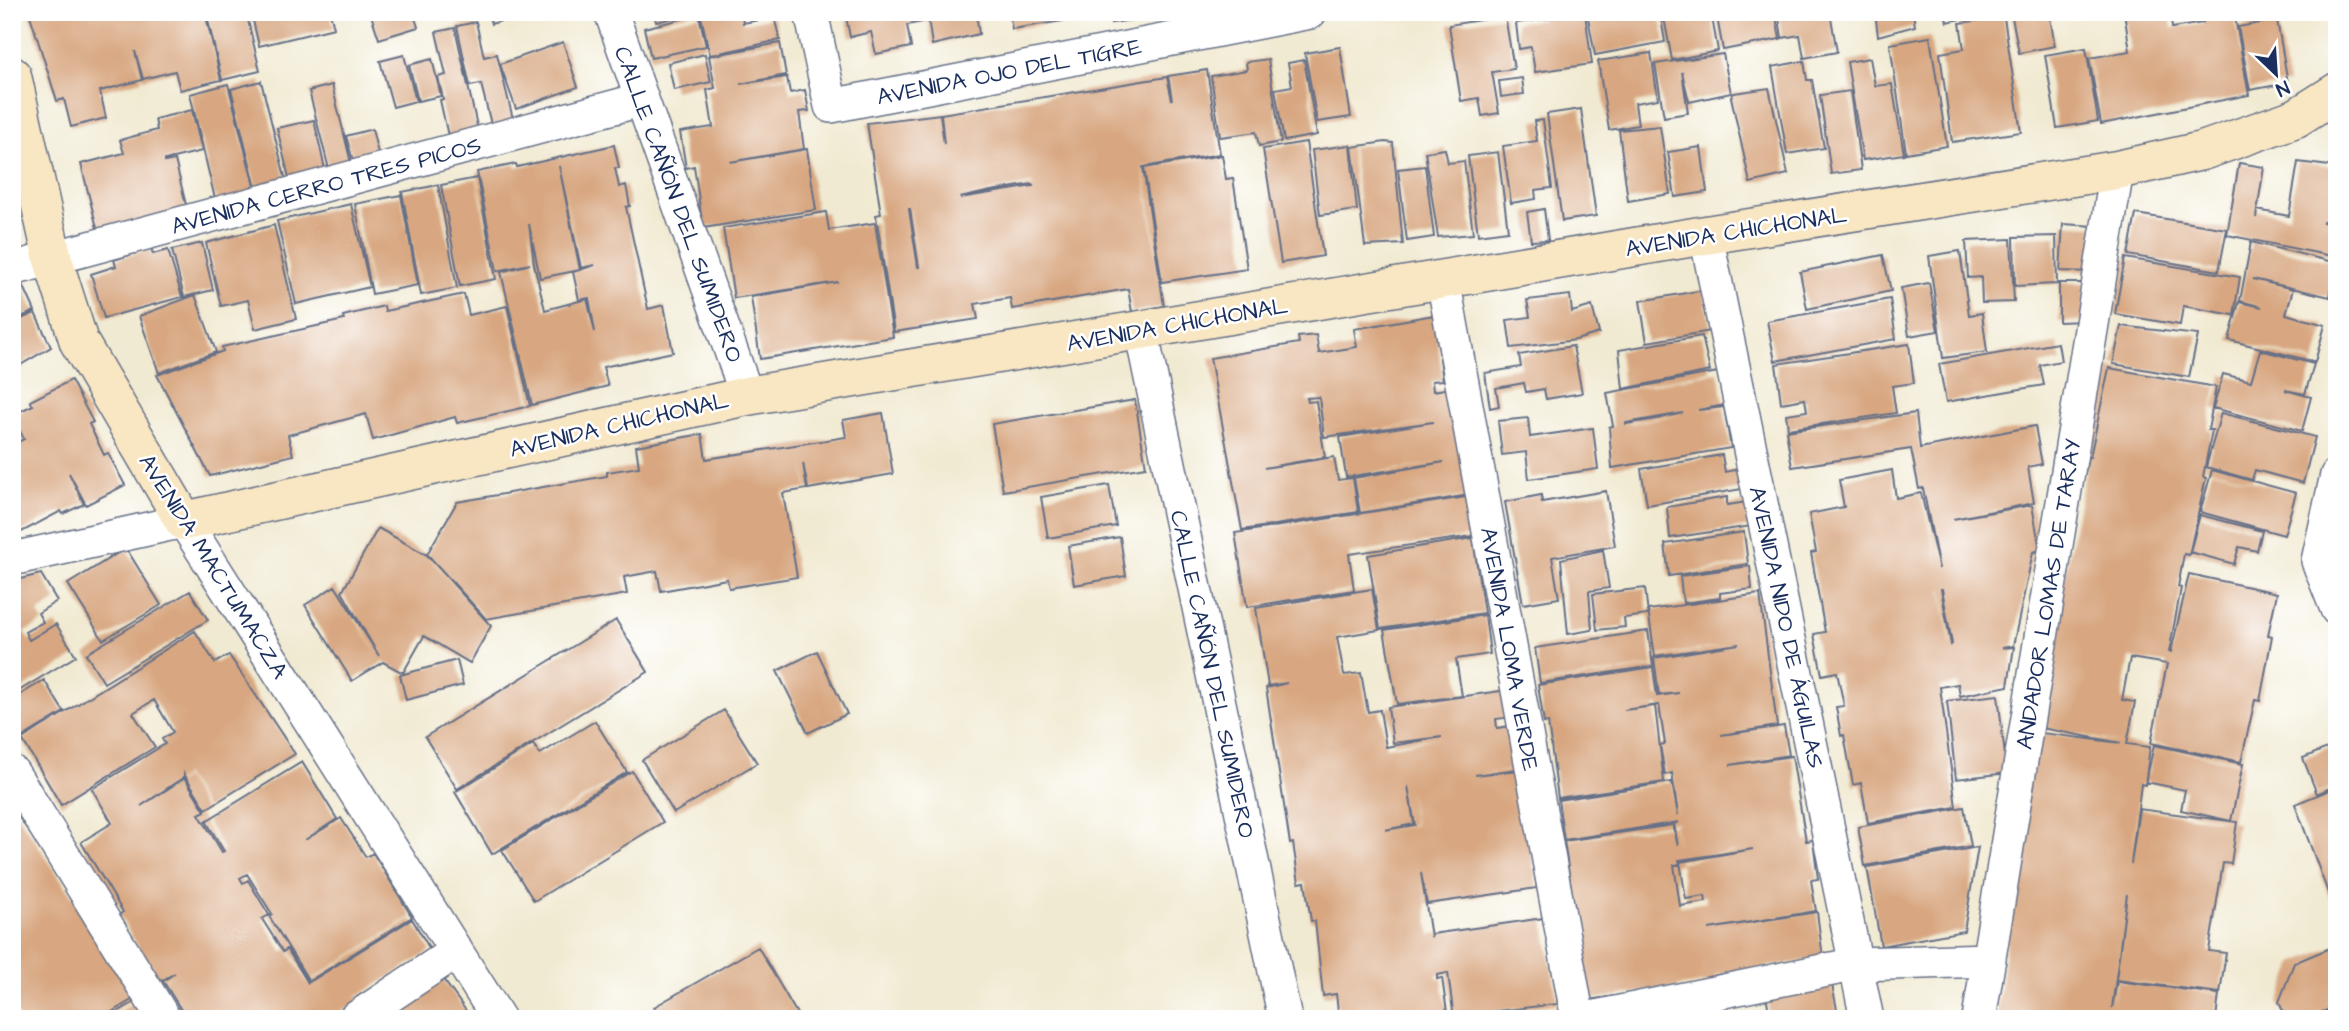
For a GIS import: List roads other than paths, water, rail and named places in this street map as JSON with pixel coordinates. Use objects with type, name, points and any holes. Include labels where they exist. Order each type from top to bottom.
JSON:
[{"type":"street","name":"CALLE CAÑÓN DEL SUMIDERO","points":[[611,12],[747,396]]},
{"type":"street","name":"AVENIDA OJO DEL TIGRE","points":[[811,12],[831,106],[1310,12]]},
{"type":"street","name":"AVENIDA MACTUMACZA","points":[[12,76],[53,260],[79,342],[184,521],[499,1019]]},
{"type":"street","name":"AVENIDA CHICHONAL","points":[[12,559],[747,396],[1706,235],[2117,170],[2202,151],[2296,118],[2337,92]]},
{"type":"street","name":"AVENIDA CERRO TRES PICOS","points":[[12,269],[640,100]]},
{"type":"street","name":"ANDADOR LOMAS DE TARAY","points":[[1979,1019],[2117,170]]},
{"type":"street","name":"AVENIDA NIDO DE ÁGUILAS","points":[[1706,235],[1867,1019]]},
{"type":"street","name":"AVENIDA LOMA VERDE","points":[[1443,279],[1578,1019]]},
{"type":"street","name":"CALLE CAÑÓN DEL SUMIDERO","points":[[1141,330],[1285,1019]]},
{"type":"street","points":[[2337,475],[2318,561],[2337,609]]},
{"type":"street","points":[[12,772],[164,1019]]},
{"type":"street","points":[[355,1019],[455,953]]},
{"type":"street","points":[[1586,1019],[1857,964],[1989,960]]}]
